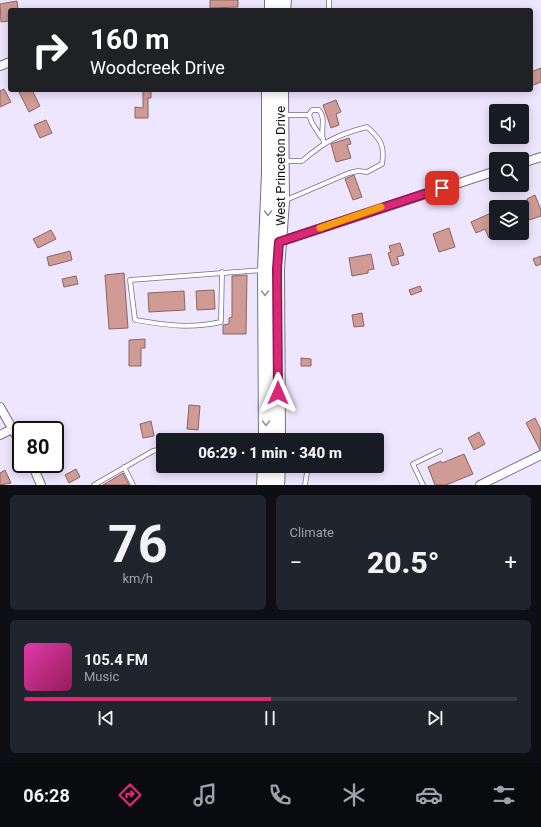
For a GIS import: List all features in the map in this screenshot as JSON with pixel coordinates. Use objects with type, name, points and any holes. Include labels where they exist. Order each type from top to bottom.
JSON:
[{"type":"highway","name":"West Princeton Drive","points":[[269,92],[273,241]]},
{"type":"highway","name":"West Princeton Drive","points":[[273,241],[282,202],[280,161],[281,92]]},
{"type":"highway","points":[[266,433],[273,241]]},
{"type":"highway","points":[[271,269],[278,433]]},
{"type":"highway","points":[[264,485],[265,473]]},
{"type":"highway","points":[[277,485],[278,473]]},
{"type":"street","points":[[529,161],[541,157]]},
{"type":"street","points":[[273,241],[489,173]]},
{"type":"street","points":[[0,407],[12,429],[0,435]]},
{"type":"street","points":[[480,485],[541,455]]},
{"type":"street","points":[[36,473],[41,485]]},
{"type":"lane","points":[[281,115],[309,115],[315,109],[321,112],[321,137]]},
{"type":"lane","points":[[309,115],[312,123],[324,142]]},
{"type":"lane","points":[[280,161],[302,161],[324,142],[346,132],[367,127],[379,138],[384,154],[382,164],[367,172],[358,170],[349,173],[282,202]]},
{"type":"lane","points":[[222,272],[221,322],[200,327],[172,326],[135,320],[130,280],[222,272],[271,269]]},
{"type":"lane","points":[[94,485],[124,467],[156,451]]},
{"type":"lane","points":[[422,485],[413,464],[440,451]]},
{"type":"lane","points":[[124,467],[133,485]]},
{"type":"lane","points":[[305,485],[307,473]]},
{"type":"building","points":[[210,0],[238,0],[238,7],[210,8]]},
{"type":"building","points":[[17,1],[18,8],[8,8],[8,21],[1,22],[0,4]]},
{"type":"building","points":[[541,68],[541,82],[533,85],[533,71]]},
{"type":"building","points":[[4,89],[11,102],[0,107],[0,91]]},
{"type":"building","points":[[19,92],[33,92],[40,106],[29,112]]},
{"type":"building","points":[[143,92],[151,92],[151,98],[148,98],[148,118],[135,118],[135,107],[143,108]]},
{"type":"building","points":[[336,100],[341,112],[336,114],[339,125],[331,128],[323,105]]},
{"type":"building","points":[[46,120],[52,133],[40,138],[34,125]]},
{"type":"building","points":[[349,138],[351,144],[347,145],[351,158],[336,162],[331,144]]},
{"type":"building","points":[[354,175],[362,197],[353,200],[345,179]]},
{"type":"building","points":[[535,195],[541,210],[541,216],[529,220],[529,200],[527,199]]},
{"type":"building","points":[[489,214],[489,238],[485,229],[476,233],[471,222]]},
{"type":"building","points":[[449,228],[455,247],[439,252],[433,234]]},
{"type":"building","points":[[51,230],[56,239],[38,248],[33,239]]},
{"type":"building","points":[[400,243],[404,255],[397,257],[399,264],[392,266],[388,253],[391,252],[389,246]]},
{"type":"building","points":[[70,251],[72,260],[49,266],[47,257]]},
{"type":"building","points":[[371,254],[374,269],[368,270],[368,273],[352,276],[349,258]]},
{"type":"building","points":[[541,256],[541,264],[536,266],[533,259]]},
{"type":"building","points":[[124,273],[128,328],[109,329],[105,275]]},
{"type":"building","points":[[247,275],[246,334],[223,334],[223,325],[229,324],[229,318],[232,317],[232,276]]},
{"type":"building","points":[[76,276],[78,284],[64,287],[62,279]]},
{"type":"building","points":[[420,286],[422,291],[411,295],[409,290]]},
{"type":"building","points":[[214,290],[215,309],[197,310],[196,291]]},
{"type":"building","points":[[184,291],[185,310],[149,312],[148,293]]},
{"type":"building","points":[[362,313],[364,326],[354,327],[352,315]]},
{"type":"building","points":[[145,339],[145,348],[141,348],[141,366],[129,366],[129,340]]},
{"type":"building","points":[[301,358],[311,359],[311,366],[301,366]]},
{"type":"building","points":[[189,405],[200,406],[198,430],[187,429]]},
{"type":"building","points":[[535,418],[541,430],[540,450],[526,423]]},
{"type":"building","points":[[151,421],[154,436],[143,438],[140,424]]},
{"type":"building","points":[[479,432],[485,444],[474,450],[468,438]]},
{"type":"building","points":[[464,454],[473,474],[446,485],[435,485],[428,467],[441,461],[442,463]]},
{"type":"building","points":[[76,469],[80,477],[69,483],[65,475]]},
{"type":"building","points":[[5,470],[11,483],[0,485],[0,473]]},
{"type":"building","points":[[123,473],[129,485],[103,485]]},
{"type":"slow traffic","points":[[320,228],[381,207]]},
{"type":"route","points":[[278,393],[277,269],[279,242],[442,188]]}]
